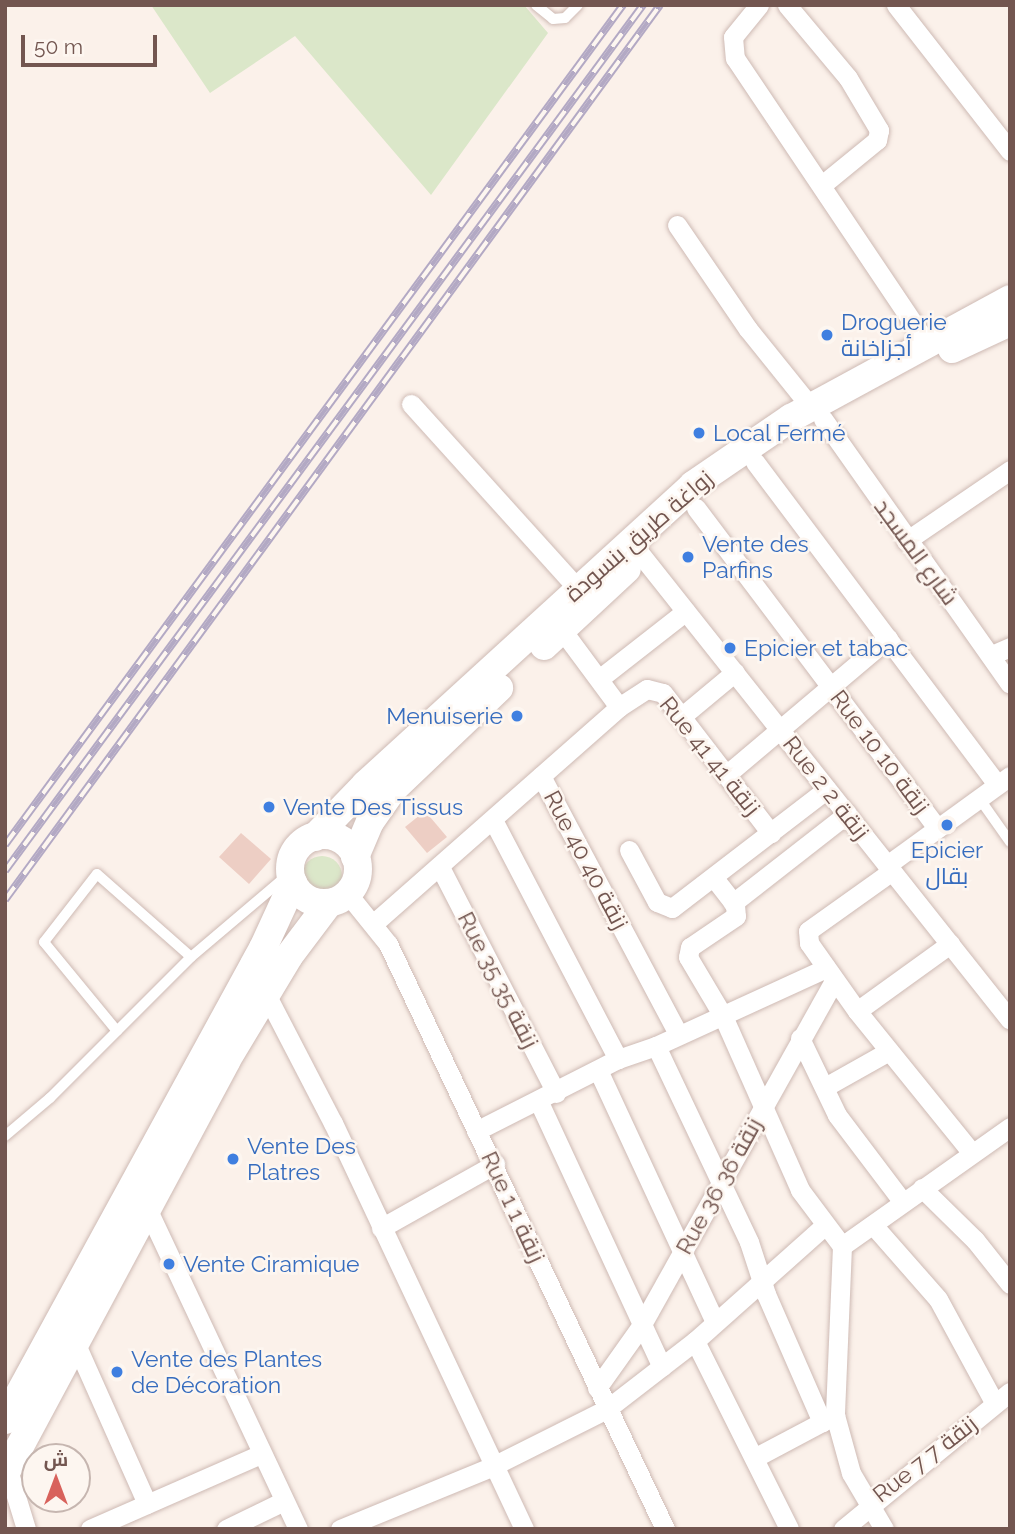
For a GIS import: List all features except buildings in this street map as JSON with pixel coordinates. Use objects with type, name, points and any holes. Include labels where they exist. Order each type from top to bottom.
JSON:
[{"type":"main road","name":"زواغة طريق بنسودة","points":[[355,856],[370,821],[392,790],[562,630],[693,485],[817,413],[926,342],[1010,299]]},
{"type":"main road","name":"زواغة طريق بنسودة","points":[[315,837],[366,783],[578,589],[696,508],[817,413],[1010,322]]},
{"type":"main road","points":[[5,1420],[258,958],[291,878],[297,848],[315,837],[339,839],[355,856],[356,879],[338,898],[265,994],[146,1206],[6,1472]]},
{"type":"main road","points":[[291,878],[307,899],[338,898]]},
{"type":"street","points":[[760,5],[733,37],[734,58],[926,342]]},
{"type":"street","points":[[787,5],[848,78],[879,130],[877,140],[822,185]]},
{"type":"street","points":[[896,5],[1010,151]]},
{"type":"street","name":"شارع المسجد","points":[[677,225],[748,328],[817,413],[906,541],[1001,651],[1010,684]]},
{"type":"street","points":[[411,404],[578,589]]},
{"type":"street","points":[[755,462],[888,638],[1003,780],[937,828],[808,931],[809,943],[857,1011],[972,1153]]},
{"type":"street","points":[[906,541],[1009,472]]},
{"type":"street","name":"Rue 10 زنقة 10","points":[[696,508],[937,828]]},
{"type":"street","name":"Rue 2 زنقة 2","points":[[636,549],[950,944],[1006,1007]]},
{"type":"street","points":[[599,680],[686,611]]},
{"type":"street","points":[[562,630],[619,707]]},
{"type":"street","points":[[726,775],[888,638]]},
{"type":"street","points":[[681,717],[734,672]]},
{"type":"street","name":"Rue 41 زنقة 41","points":[[619,707],[638,691],[655,689],[681,717],[771,833]]},
{"type":"street","name":"Rue 40 زنقة 40","points":[[619,707],[541,776],[679,1035]]},
{"type":"street","points":[[373,924],[541,776]]},
{"type":"street","points":[[629,850],[657,902],[666,908],[714,878],[827,789]]},
{"type":"street","points":[[733,903],[847,814]]},
{"type":"street","points":[[493,820],[618,1059]]},
{"type":"street","name":"Rue 35 زنقة 35","points":[[440,867],[547,1096],[641,1326],[662,1367]]},
{"type":"street","points":[[714,878],[733,903],[736,916],[687,952],[723,1016],[765,1104],[800,1190],[823,1227],[842,1246],[829,1418]]},
{"type":"street","name":"Rue 1 زنقة 1","points":[[338,898],[373,924],[388,944],[476,1131],[495,1164],[597,1388],[665,1529]]},
{"type":"street","points":[[857,1011],[950,944]]},
{"type":"street","points":[[476,1131],[618,1059],[830,974]]},
{"type":"street","name":"Rue 36 زنقة 36","points":[[597,1388],[641,1326],[723,1182],[800,1038],[830,974]]},
{"type":"street","points":[[265,994],[381,1228],[491,1466],[524,1529]]},
{"type":"street","points":[[800,1038],[853,1141],[902,1201]]},
{"type":"street","points":[[656,1046],[723,1182],[764,1281],[829,1418],[851,1473],[867,1505],[884,1529]]},
{"type":"street","points":[[825,1087],[889,1051]]},
{"type":"street","points":[[598,1070],[680,1255],[715,1322]]},
{"type":"street","points":[[842,1246],[1010,1127]]},
{"type":"street","points":[[381,1228],[495,1164]]},
{"type":"street","points":[[922,1188],[975,1240],[1010,1284]]},
{"type":"street","points":[[146,1206],[298,1529]]},
{"type":"street","points":[[873,1225],[932,1291],[1002,1398]]},
{"type":"street","points":[[340,1529],[491,1466],[607,1409],[695,1341],[823,1227]]},
{"type":"street","points":[[695,1341],[756,1457],[789,1529]]},
{"type":"street","points":[[75,1342],[146,1504]]},
{"type":"street","name":"Rue 7 زنقة 7","points":[[843,1529],[867,1505],[1002,1398]]},
{"type":"street","points":[[756,1457],[829,1418]]},
{"type":"street","points":[[90,1529],[261,1454]]},
{"type":"street","points":[[6,1472],[26,1529]]},
{"type":"street","points":[[226,1529],[284,1501]]},
{"type":"lane","points":[[536,5],[553,19],[565,18],[578,5]]},
{"type":"lane","points":[[979,797],[1010,842]]},
{"type":"lane","points":[[117,1031],[44,942],[97,874],[191,957]]},
{"type":"lane","points":[[5,1136],[50,1098],[191,957],[291,878]]},
{"type":"green space","points":[[151,5],[524,5],[548,33],[431,195],[295,36],[210,93]]},
{"type":"green space","points":[[322,856],[336,862],[342,876],[336,890],[322,896],[308,890],[302,876],[308,862]]},
{"type":"railway","points":[[5,845],[623,5]]},
{"type":"railway","points":[[5,871],[643,5]]},
{"type":"railway","points":[[5,900],[660,5]]},
{"type":"place","name":"Droguerie أجزاخانة","points":[[827,335]]},
{"type":"place","name":"Local Fermé","points":[[699,433]]},
{"type":"place","name":"Vente des Parfins","points":[[688,557]]},
{"type":"place","name":"Epicier et tabac","points":[[730,648]]},
{"type":"place","name":"Menuiserie","points":[[517,716]]},
{"type":"place","name":"Vente Des Tissus","points":[[269,807]]},
{"type":"place","name":"Epicier بقال","points":[[947,825]]},
{"type":"place","name":"Vente Des Platres","points":[[233,1159]]},
{"type":"place","name":"Vente Ciramique","points":[[169,1264]]},
{"type":"place","name":"Vente des Plantes de Décoration","points":[[117,1372]]}]
